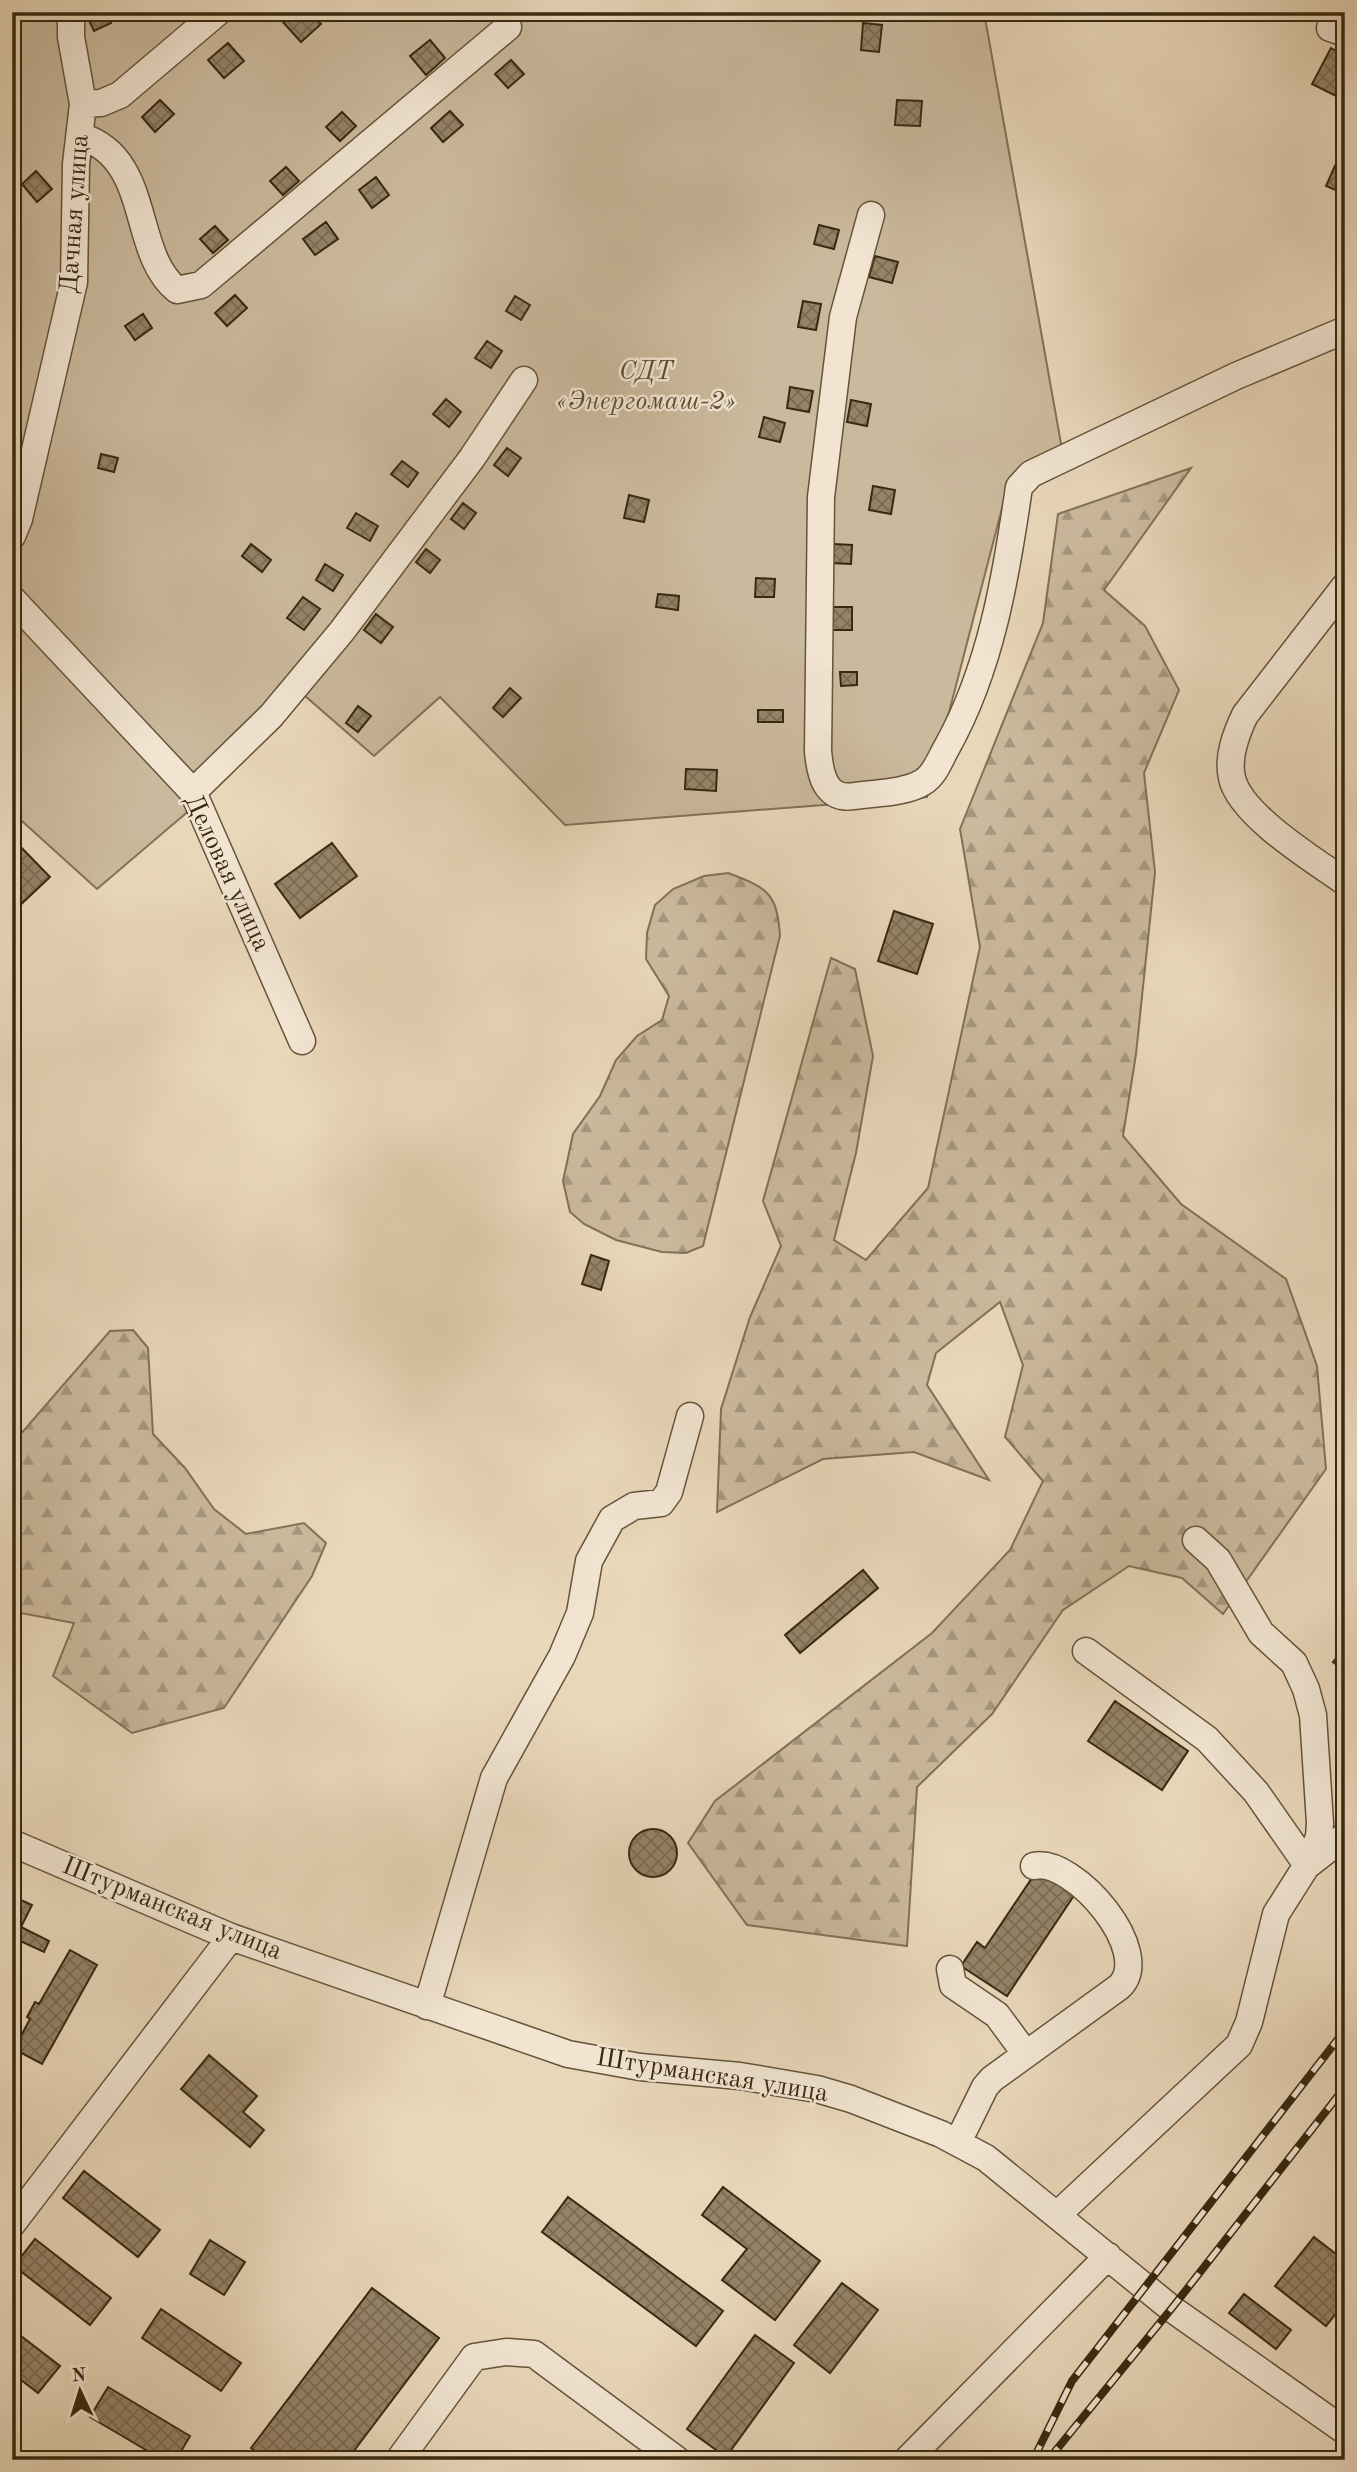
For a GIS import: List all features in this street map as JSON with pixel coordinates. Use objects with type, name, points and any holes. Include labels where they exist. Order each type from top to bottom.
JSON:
[{"type":"street","name":"Дачная улица","points":[[12,536],[19,519],[74,282],[76,164],[83,104],[71,37],[71,12]]},
{"type":"street","points":[[83,104],[101,103],[120,95],[218,12]]},
{"type":"street","points":[[80,136],[99,142],[120,163],[163,275],[177,290],[192,289],[508,27]]},
{"type":"street","points":[[871,215],[843,317],[821,497],[818,751],[823,782],[839,795],[850,797],[911,787],[932,774],[966,713],[982,673],[1019,487],[1031,474],[1236,376],[1345,330]]},
{"type":"street","points":[[193,792],[271,716],[342,631],[472,458],[524,380]]},
{"type":"street","points":[[1345,586],[1244,715],[1234,742],[1231,775],[1235,790],[1247,804],[1283,836],[1345,882]]},
{"type":"street","name":"Деловая улица","points":[[12,598],[193,792],[302,1041]]},
{"type":"street","points":[[427,2006],[494,1778],[562,1656],[580,1613],[589,1561],[612,1519],[634,1506],[661,1503],[669,1492],[690,1416]]},
{"type":"street","points":[[1057,2215],[1239,2045],[1249,2022],[1276,1914],[1307,1865],[1318,1837],[1320,1823],[1313,1715],[1306,1689],[1294,1663],[1261,1633],[1218,1560],[1196,1540]]},
{"type":"street","points":[[1086,1651],[1207,1739],[1256,1792],[1307,1865]]},
{"type":"street","points":[[1307,1865],[1345,1836]]},
{"type":"street","name":"Штурманская улица","points":[[12,1843],[231,1937],[568,2054],[640,2067],[740,2076],[817,2089],[900,2116],[986,2158],[1172,2309],[1345,2431]]},
{"type":"street","points":[[958,2142],[985,2087],[1025,2053],[1119,1987],[1128,1969],[1128,1957],[1121,1937],[1094,1894],[1051,1865],[1034,1866]]},
{"type":"street","points":[[12,2224],[231,1937]]},
{"type":"street","points":[[950,1969],[953,1985],[997,2015],[1025,2053]]},
{"type":"street","points":[[907,2460],[1108,2256]]},
{"type":"street","points":[[399,2460],[474,2357],[506,2352],[534,2354],[677,2460]]},
{"type":"green space","name":"СДТ «Энергомаш-2»","points":[[12,12],[984,12],[1065,466],[1006,493],[927,797],[565,825],[440,697],[374,756],[305,696],[218,786],[97,889],[12,812]]},
{"type":"green space","points":[[1191,468],[1104,590],[1145,626],[1179,690],[1144,773],[1155,872],[1136,1054],[1123,1136],[1181,1204],[1286,1279],[1317,1366],[1326,1469],[1223,1614],[1182,1578],[1129,1566],[1063,1610],[992,1714],[917,1787],[907,1946],[747,1925],[688,1843],[715,1801],[932,1633],[1010,1550],[1043,1481],[1005,1437],[1023,1365],[1000,1302],[936,1353],[927,1385],[989,1480],[914,1452],[823,1459],[717,1512],[721,1409],[750,1317],[781,1246],[763,1201],[831,958],[855,969],[873,1056],[856,1153],[834,1240],[866,1260],[928,1188],[980,947],[960,829],[1043,623],[1058,514]]},
{"type":"green space","points":[[728,873],[753,883],[768,894],[776,910],[780,936],[703,1246],[686,1253],[662,1252],[616,1240],[584,1224],[570,1212],[563,1181],[573,1134],[600,1096],[616,1060],[637,1036],[662,1020],[669,996],[646,959],[647,933],[655,905],[673,889],[704,876]]},
{"type":"green space","points":[[133,1330],[148,1348],[153,1434],[185,1468],[214,1509],[246,1534],[304,1523],[326,1543],[312,1576],[224,1708],[132,1733],[53,1676],[74,1623],[21,1613],[12,1631],[12,1444],[110,1331]]},
{"type":"building","points":[[85,12],[106,12],[111,23],[94,31]]},
{"type":"building","points":[[291,12],[311,12],[321,24],[301,42],[282,21]]},
{"type":"building","points":[[863,23],[882,25],[879,52],[861,50]]},
{"type":"building","points":[[430,40],[445,58],[426,75],[410,56]]},
{"type":"building","points":[[228,43],[244,61],[224,78],[208,60]]},
{"type":"building","points":[[1331,48],[1345,56],[1344,100],[1312,84]]},
{"type":"building","points":[[511,60],[524,74],[508,88],[495,74]]},
{"type":"building","points":[[160,100],[174,114],[155,132],[142,117]]},
{"type":"building","points":[[897,100],[922,101],[920,126],[895,125]]},
{"type":"building","points":[[450,111],[463,125],[443,142],[431,128]]},
{"type":"building","points":[[342,112],[356,126],[340,141],[326,127]]},
{"type":"building","points":[[1342,150],[1345,152],[1345,194],[1326,186]]},
{"type":"building","points":[[286,167],[299,181],[283,195],[270,181]]},
{"type":"building","points":[[36,171],[52,189],[37,202],[22,184]]},
{"type":"building","points":[[376,177],[389,195],[372,208],[359,190]]},
{"type":"building","points":[[326,222],[338,239],[315,255],[303,239]]},
{"type":"building","points":[[819,225],[839,230],[834,249],[814,244]]},
{"type":"building","points":[[215,226],[228,240],[213,253],[200,239]]},
{"type":"building","points":[[875,256],[898,262],[892,283],[869,277]]},
{"type":"building","points":[[235,295],[247,308],[227,326],[215,313]]},
{"type":"building","points":[[515,296],[530,305],[521,320],[506,311]]},
{"type":"building","points":[[803,301],[821,304],[816,330],[798,327]]},
{"type":"building","points":[[143,314],[152,328],[135,340],[125,326]]},
{"type":"building","points":[[487,341],[502,351],[491,368],[475,358]]},
{"type":"building","points":[[790,387],[813,391],[809,412],[787,408]]},
{"type":"building","points":[[446,399],[461,412],[449,427],[433,414]]},
{"type":"building","points":[[851,400],[871,404],[867,426],[847,422]]},
{"type":"building","points":[[764,417],[785,423],[780,442],[759,437]]},
{"type":"building","points":[[507,448],[521,458],[508,476],[494,465]]},
{"type":"building","points":[[101,454],[118,458],[114,472],[98,468]]},
{"type":"building","points":[[402,461],[418,473],[408,487],[391,474]]},
{"type":"building","points":[[873,486],[895,490],[891,514],[869,510]]},
{"type":"building","points":[[629,495],[649,500],[644,522],[624,518]]},
{"type":"building","points":[[463,503],[476,513],[464,529],[451,519]]},
{"type":"building","points":[[356,513],[378,526],[370,541],[347,528]]},
{"type":"building","points":[[251,544],[271,560],[262,572],[242,556]]},
{"type":"building","points":[[833,544],[852,545],[851,564],[831,563]]},
{"type":"building","points":[[426,549],[440,560],[430,573],[416,562]]},
{"type":"building","points":[[325,564],[343,575],[333,591],[316,580]]},
{"type":"building","points":[[756,578],[775,579],[774,597],[755,597]]},
{"type":"building","points":[[658,594],[679,596],[678,610],[656,607]]},
{"type":"building","points":[[303,597],[320,609],[304,630],[287,618]]},
{"type":"building","points":[[831,607],[852,607],[852,630],[830,630]]},
{"type":"building","points":[[376,614],[393,627],[381,643],[364,630]]},
{"type":"building","points":[[840,672],[857,672],[857,685],[841,686]]},
{"type":"building","points":[[510,688],[521,698],[503,717],[493,708]]},
{"type":"building","points":[[358,706],[371,716],[358,732],[346,723]]},
{"type":"building","points":[[758,710],[783,710],[783,722],[758,722]]},
{"type":"building","points":[[686,769],[717,770],[716,791],[685,789]]},
{"type":"building","points":[[12,838],[50,877],[16,909],[12,905]]},
{"type":"building","points":[[332,843],[357,876],[300,918],[275,884]]},
{"type":"building","points":[[894,911],[933,924],[917,974],[878,961]]},
{"type":"building","points":[[591,1255],[609,1261],[601,1290],[582,1284]]},
{"type":"building","points":[[863,1570],[878,1588],[800,1653],[785,1635]]},
{"type":"building","points":[[1345,1647],[1345,1671],[1333,1662]]},
{"type":"building","points":[[1115,1701],[1188,1751],[1162,1790],[1088,1741]]},
{"type":"building","points":[[653,1829],[670,1836],[677,1853],[670,1870],[653,1877],[636,1870],[629,1853],[636,1836]]},
{"type":"building","points":[[1038,1869],[1075,1894],[1007,1996],[961,1966],[977,1942],[985,1948]]},
{"type":"building","points":[[12,1896],[32,1905],[21,1927],[49,1941],[44,1952],[16,1939],[12,1945]]},
{"type":"building","points":[[70,1950],[97,1965],[42,2064],[14,2049],[30,2019],[27,2017],[35,2002],[39,2004]]},
{"type":"building","points":[[209,2055],[257,2096],[243,2112],[264,2130],[250,2147],[181,2089]]},
{"type":"building","points":[[84,2171],[160,2230],[138,2257],[63,2198]]},
{"type":"building","points":[[723,2187],[820,2261],[775,2320],[722,2280],[747,2249],[702,2215]]},
{"type":"building","points":[[568,2197],[723,2311],[696,2346],[542,2232]]},
{"type":"building","points":[[1314,2237],[1345,2261],[1345,2302],[1326,2326],[1275,2286]]},
{"type":"building","points":[[35,2239],[111,2298],[90,2325],[14,2266]]},
{"type":"building","points":[[210,2240],[245,2262],[224,2295],[190,2274]]},
{"type":"building","points":[[842,2283],[878,2310],[830,2373],[794,2345]]},
{"type":"building","points":[[372,2288],[439,2338],[347,2460],[267,2460],[251,2448]]},
{"type":"building","points":[[1244,2294],[1291,2330],[1276,2349],[1229,2313]]},
{"type":"building","points":[[161,2309],[241,2363],[221,2391],[142,2338]]},
{"type":"building","points":[[12,2329],[60,2366],[38,2393],[12,2373]]},
{"type":"building","points":[[755,2335],[794,2363],[726,2457],[687,2429]]},
{"type":"building","points":[[108,2387],[190,2436],[176,2460],[163,2460],[90,2417]]},
{"type":"railway","points":[[1033,2460],[1072,2381],[1345,2030]]},
{"type":"railway","points":[[1048,2460],[1172,2308],[1345,2087]]}]
